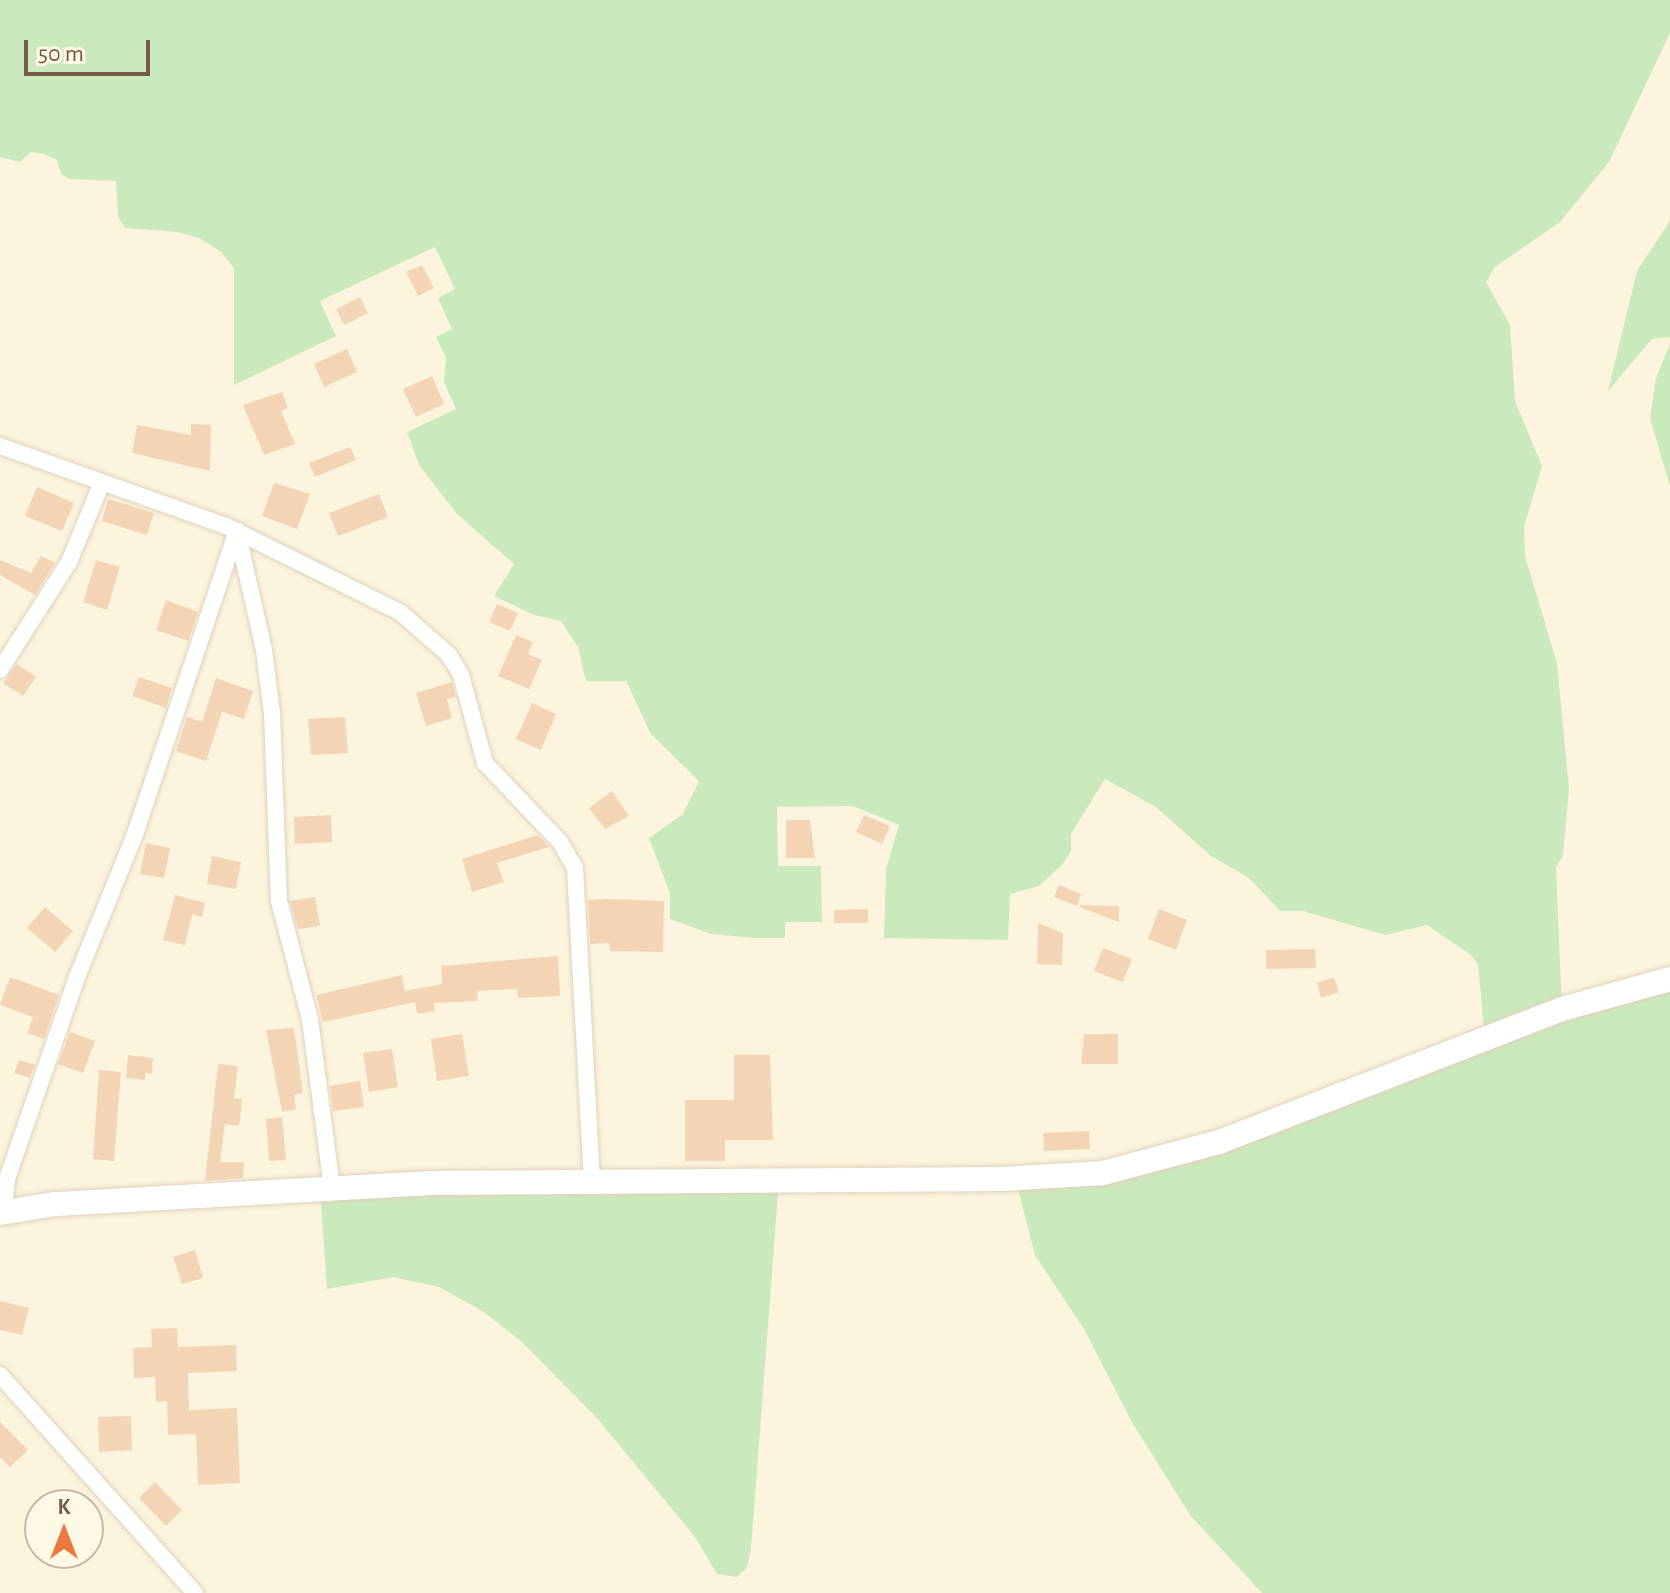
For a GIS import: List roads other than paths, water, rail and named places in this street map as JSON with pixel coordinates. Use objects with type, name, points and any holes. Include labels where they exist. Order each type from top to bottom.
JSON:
[{"type":"street","points":[[0,446],[101,485],[237,531],[401,613],[431,634],[461,675],[485,763],[560,842],[575,868],[592,1180]]},
{"type":"street","points":[[0,670],[69,562],[101,485]]},
{"type":"street","points":[[237,531],[264,650],[272,713],[279,901],[310,1019],[332,1188]]},
{"type":"street","points":[[237,531],[135,834],[77,977],[7,1179],[2,1213],[55,1204],[332,1188],[592,1180],[1002,1179],[1103,1173],[1219,1142],[1525,1024],[1670,979]]},
{"type":"street","points":[[0,1375],[195,1593]]}]
